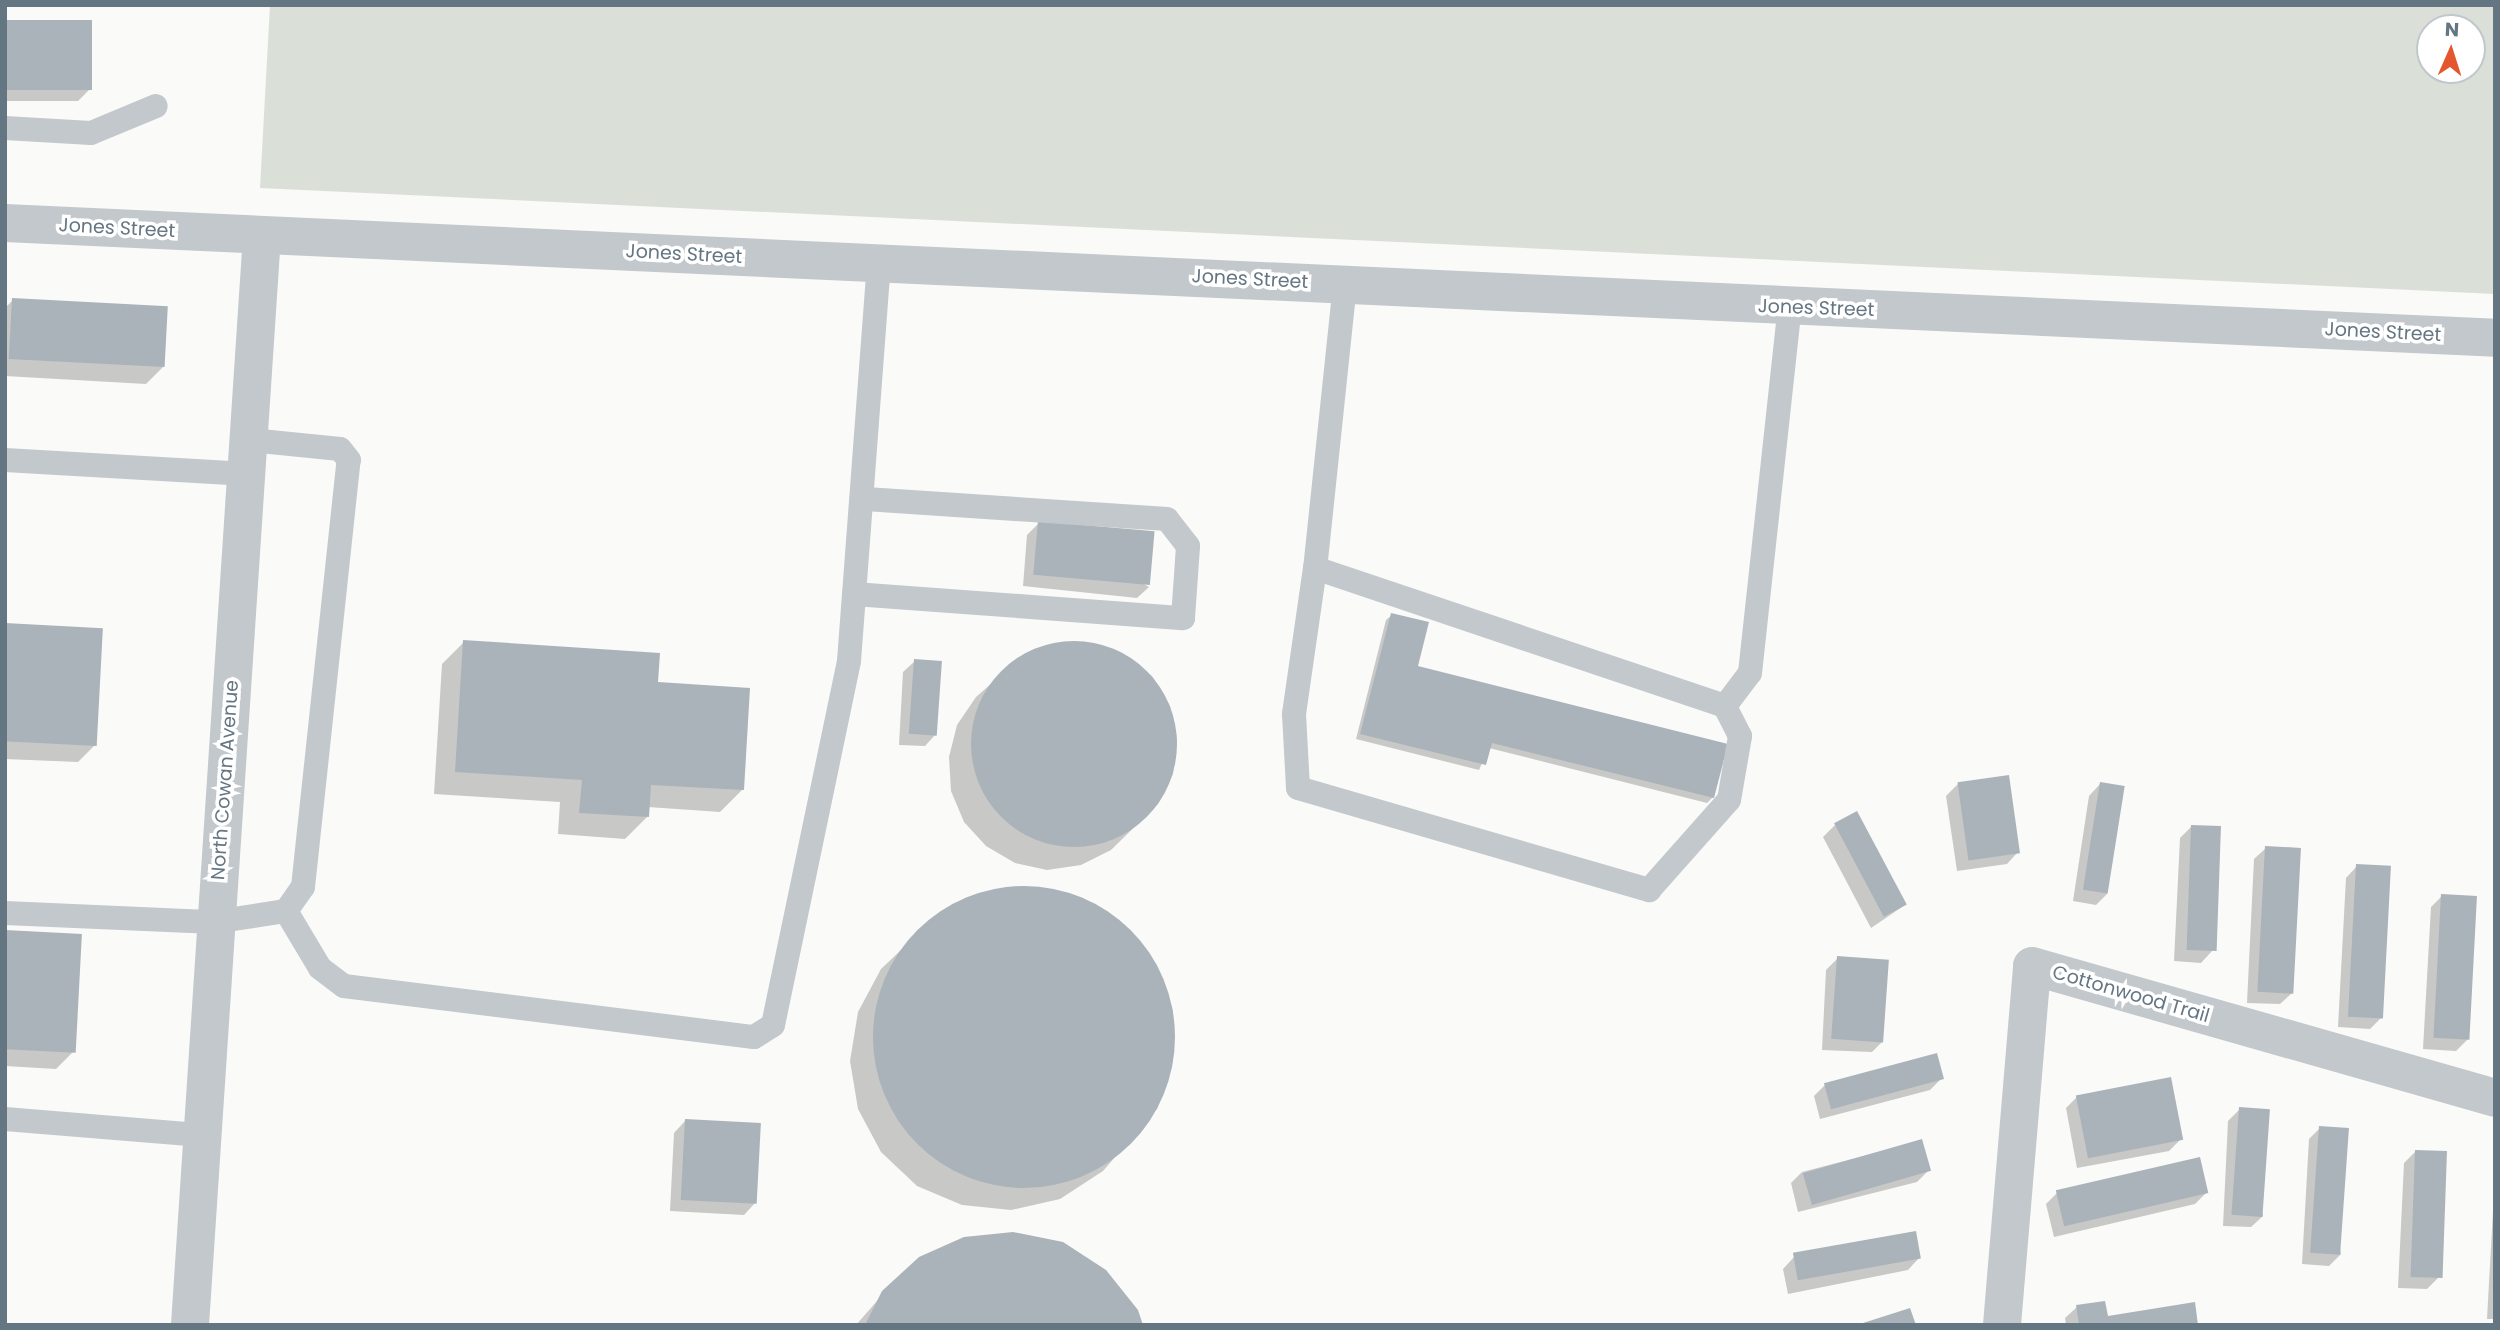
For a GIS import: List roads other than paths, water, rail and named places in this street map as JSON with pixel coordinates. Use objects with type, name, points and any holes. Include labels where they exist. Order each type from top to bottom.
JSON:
[{"type":"street","name":"Jones Street","points":[[5,223],[1790,307],[2199,321],[2495,338]]},
{"type":"street","name":"North Cowan Avenue","points":[[190,1325],[214,922],[249,457],[262,235]]},
{"type":"street","name":"Cottonwood Trail","points":[[2002,1325],[2032,966],[2495,1098]]},
{"type":"lane","points":[[5,128],[91,133],[156,106]]},
{"type":"lane","points":[[286,911],[320,968],[344,986],[754,1037],[773,1026],[849,661],[879,263]]},
{"type":"lane","points":[[1315,568],[1725,706],[1740,736],[1729,800],[1649,890],[1298,788],[1294,714],[1315,568],[1345,284]]},
{"type":"lane","points":[[1725,706],[1750,673],[1790,307]]},
{"type":"lane","points":[[5,460],[249,457],[340,449],[349,460],[303,887],[286,911],[214,922],[5,913]]},
{"type":"lane","points":[[854,594],[1183,618],[1188,546],[1167,519],[862,499]]},
{"type":"lane","points":[[5,1119],[201,1135]]}]
